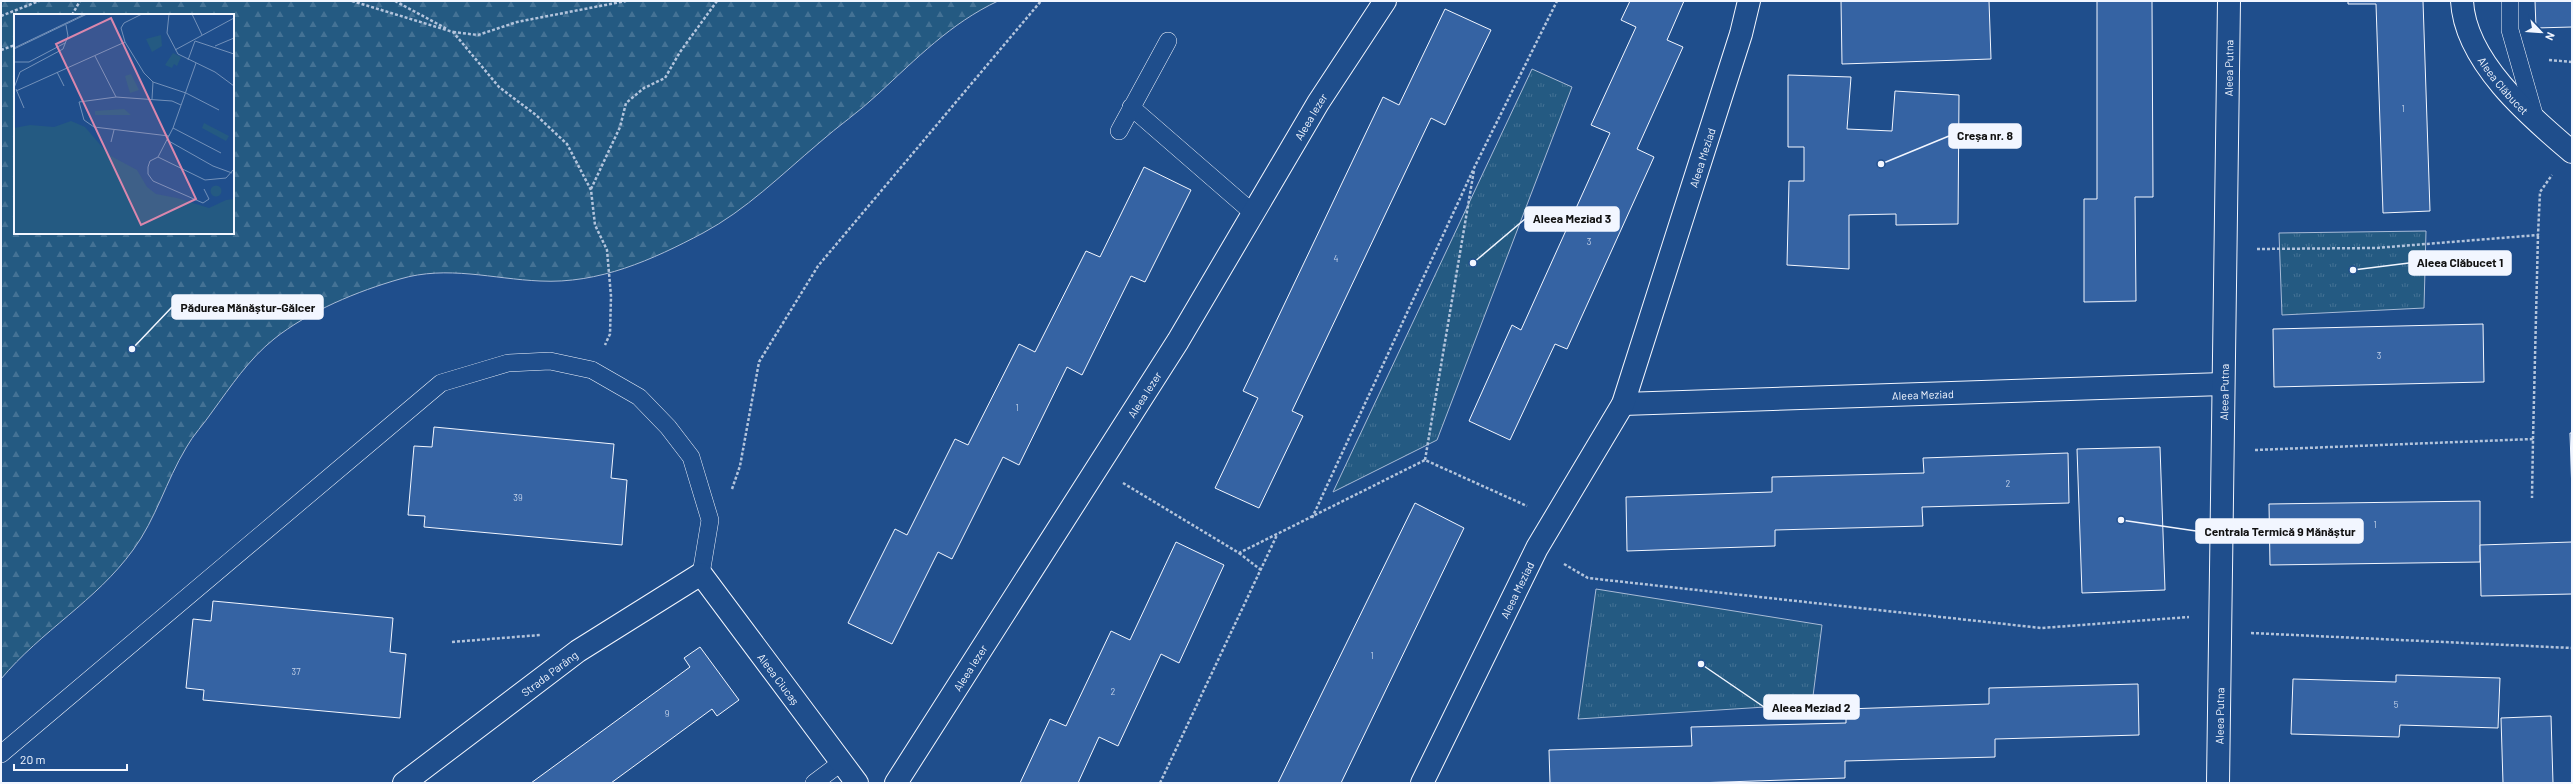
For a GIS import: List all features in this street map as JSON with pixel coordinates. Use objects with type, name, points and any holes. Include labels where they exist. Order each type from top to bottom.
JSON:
[{"type":"street","name":"Aleea Iezer","points":[[896,783],[1178,341],[1318,103],[1385,1]]},
{"type":"street","name":"Aleea Meziad","points":[[1422,783],[1536,548],[1552,518],[1623,404],[1741,34],[1749,1]]},
{"type":"street","name":"Aleea Putna","points":[[2218,783],[2229,1]]},
{"type":"street","name":"Aleea Clăbucet","points":[[2462,1],[2476,48],[2500,84],[2536,121],[2572,152]]},
{"type":"street","name":"Aleea Meziad","points":[[1623,404],[2223,384]]},
{"type":"street","name":"Aleea Ciucaș","points":[[701,574],[857,783]]},
{"type":"street","name":"Strada Parâng","points":[[404,783],[578,651],[701,574]]},
{"type":"lane","points":[[2510,1],[2510,30],[2536,121]]},
{"type":"lane","points":[[1119,131],[1168,40]]},
{"type":"lane","points":[[1131,107],[1253,213]]},
{"type":"lane","points":[[1,754],[441,383],[508,363],[550,361],[592,370],[639,397],[668,427],[691,458],[710,520],[701,574]]},
{"type":"lane","points":[[814,783],[842,762]]},
{"type":"path","points":[[1,16],[39,1]]},
{"type":"path","points":[[73,14],[80,1]]},
{"type":"path","points":[[352,1],[453,32],[478,35],[516,22],[626,1]]},
{"type":"path","points":[[395,1],[453,32],[499,87],[536,115],[568,144],[591,190],[595,225],[607,250],[611,296],[610,334],[592,370]]},
{"type":"path","points":[[591,190],[620,127],[626,103],[644,88],[665,78],[680,52],[716,1]]},
{"type":"path","points":[[730,495],[740,466],[759,362],[814,272],[1041,1]]},
{"type":"path","points":[[1312,518],[1475,166],[1557,1]]},
{"type":"path","points":[[1,50],[14,45]]},
{"type":"path","points":[[2532,498],[2540,192],[2572,152]]},
{"type":"path","points":[[1426,460],[1475,166]]},
{"type":"path","points":[[2276,249],[2376,248],[2538,235]]},
{"type":"path","points":[[2223,451],[2533,439]]},
{"type":"path","points":[[1426,460],[1552,518]]},
{"type":"path","points":[[1239,553],[1426,460]]},
{"type":"path","points":[[1098,468],[1239,553],[1261,570]]},
{"type":"path","points":[[1160,783],[1277,534]]},
{"type":"path","points":[[1536,548],[1588,578],[2041,628],[2221,623],[2572,648]]},
{"type":"path","points":[[452,642],[540,635]]},
{"type":"green space","points":[[1,1],[998,1],[981,10],[949,31],[871,101],[826,137],[749,203],[719,224],[684,243],[645,261],[583,279],[540,281],[453,273],[418,275],[384,284],[334,303],[288,329],[274,339],[248,364],[189,443],[155,513],[133,550],[86,601],[33,646],[1,679]]},
{"type":"green space","points":[[1532,69],[1572,87],[1437,440],[1333,492]]},
{"type":"green space","points":[[2426,231],[2424,308],[2282,315],[2279,233]]},
{"type":"green space","points":[[1596,589],[1822,625],[1812,704],[1578,719]]},
{"type":"building","points":[[1630,1],[1684,1],[1667,40],[1683,47],[1637,149],[1654,157],[1567,349],[1555,344],[1510,440],[1469,421],[1512,325],[1521,330],[1610,133],[1591,125],[1636,27],[1621,20]]},
{"type":"building","points":[[1841,1],[1989,1],[1991,59],[1842,64]]},
{"type":"building","points":[[2097,1],[2152,1],[2153,197],[2135,197],[2136,301],[2084,302],[2084,199],[2097,199]]},
{"type":"building","points":[[2348,1],[2423,1],[2430,211],[2383,213],[2376,4],[2348,4]]},
{"type":"building","points":[[2535,1],[2572,1],[2572,27],[2536,28]]},
{"type":"building","points":[[1445,9],[1491,30],[1445,125],[1431,118],[1292,411],[1303,416],[1259,508],[1215,488],[1258,398],[1243,391],[1383,97],[1399,105]]},
{"type":"building","points":[[1788,75],[1851,77],[1847,129],[1892,131],[1895,91],[1959,95],[1958,224],[1896,225],[1896,214],[1849,215],[1849,269],[1787,265],[1789,181],[1804,181],[1804,147],[1788,147]]},
{"type":"building","points":[[1144,167],[1191,190],[1145,282],[1131,276],[1082,375],[1067,367],[1019,465],[1003,457],[952,559],[938,552],[892,644],[848,623],[895,529],[907,535],[955,439],[968,445],[1019,344],[1035,352],[1086,251],[1100,257]]},
{"type":"building","points":[[2483,324],[2484,382],[2274,387],[2273,329]]},
{"type":"building","points":[[434,427],[614,444],[611,478],[627,480],[622,545],[424,527],[425,516],[408,515],[414,446],[432,447]]},
{"type":"building","points":[[2570,433],[2572,433],[2572,494]]},
{"type":"building","points":[[2160,447],[2165,590],[2082,593],[2077,449]]},
{"type":"building","points":[[2068,453],[2069,503],[1922,507],[1923,526],[1775,530],[1775,546],[1627,551],[1626,497],[1772,492],[1772,477],[1924,473],[1923,458]]},
{"type":"building","points":[[2480,501],[2480,562],[2270,565],[2269,504]]},
{"type":"building","points":[[1415,503],[1464,528],[1341,783],[1278,783]]},
{"type":"building","points":[[1176,542],[1224,565],[1179,663],[1161,654],[1118,746],[1099,737],[1078,783],[1020,783],[1050,719],[1066,726],[1111,631],[1130,640]]},
{"type":"building","points":[[2572,542],[2572,594],[2481,596],[2480,545]]},
{"type":"building","points":[[213,601],[393,618],[390,652],[406,654],[400,718],[203,700],[204,690],[186,688],[193,619],[211,621]]},
{"type":"building","points":[[700,647],[739,700],[717,716],[712,709],[611,783],[531,783],[690,667],[684,658]]},
{"type":"building","points":[[2396,675],[2500,678],[2498,728],[2400,725],[2399,737],[2291,734],[2293,679],[2396,682]]},
{"type":"building","points":[[2138,684],[2139,735],[1995,739],[1995,757],[1845,761],[1845,778],[1695,783],[1550,783],[1549,750],[1692,746],[1691,727],[1846,723],[1846,709],[1989,704],[1989,688]]},
{"type":"building","points":[[2551,716],[2553,783],[2503,783],[2501,718]]},
{"type":"place","name":"Creșa nr. 8","points":[[1881,164]]},
{"type":"place","name":"Aleea Meziad 3","points":[[1473,263]]},
{"type":"place","name":"Aleea Clăbucet 1","points":[[2353,270]]},
{"type":"place","name":"Pădurea Mănăștur-Gălcer","points":[[132,349]]},
{"type":"place","name":"Centrala Termică 9 Mănăștur","points":[[2121,520]]},
{"type":"place","name":"Aleea Meziad 2","points":[[1701,664]]}]
